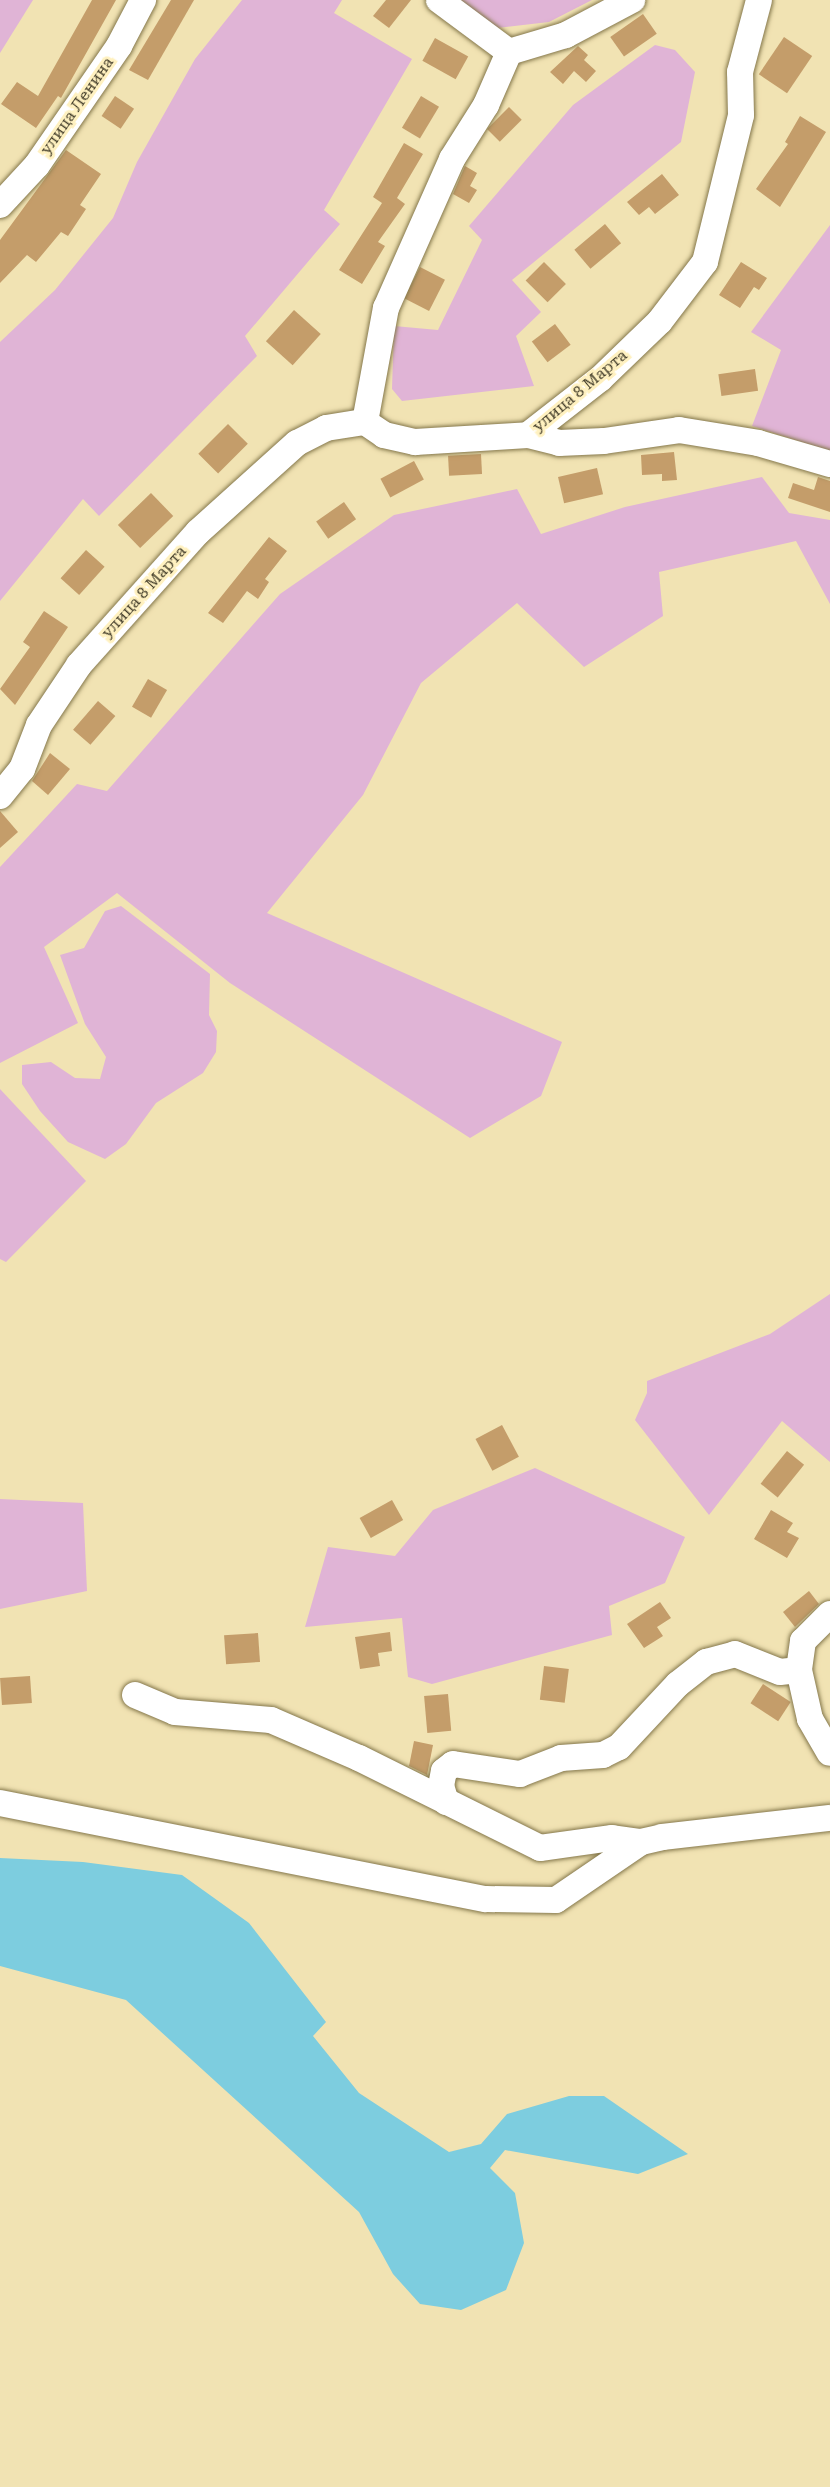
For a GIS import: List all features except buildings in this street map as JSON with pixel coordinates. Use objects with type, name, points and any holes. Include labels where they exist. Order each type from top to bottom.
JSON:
[{"type":"street","name":"улица Ленина","points":[[0,205],[37,165],[119,46],[143,0]]},
{"type":"street","points":[[439,0],[509,52]]},
{"type":"street","points":[[365,422],[386,308],[452,159],[486,105],[509,52],[566,35],[632,0]]},
{"type":"street","name":"улица 8 Марта","points":[[0,796],[22,769],[39,725],[79,664],[198,532],[297,443],[335,425],[365,422],[384,435],[415,442],[528,435],[600,379],[660,321],[705,262],[741,115],[740,72],[759,0]]},
{"type":"street","points":[[528,435],[559,443],[604,441],[679,430],[758,443],[830,464]]},
{"type":"street","points":[[830,1614],[803,1641],[799,1670],[810,1719],[830,1754]]},
{"type":"street","points":[[446,1803],[441,1786],[444,1771],[453,1764],[520,1774],[561,1758],[603,1755],[619,1747],[678,1684],[706,1662],[735,1654],[780,1672],[799,1670]]},
{"type":"street","points":[[135,1695],[175,1712],[271,1720],[540,1848],[612,1838],[641,1842],[706,1829],[830,1818]]},
{"type":"street","points":[[0,1803],[486,1899],[556,1900],[641,1842]]},
{"type":"shaded area","points":[[0,0],[33,0],[0,53]]},
{"type":"shaded area","points":[[242,0],[342,0],[334,13],[412,59],[324,210],[340,224],[245,336],[257,356],[99,516],[83,499],[0,601],[0,342],[55,290],[113,218],[137,162],[195,59]]},
{"type":"shaded area","points":[[460,0],[592,0],[549,22],[497,28]]},
{"type":"shaded area","points":[[655,45],[675,50],[695,72],[681,142],[512,280],[541,312],[516,336],[534,386],[402,401],[392,389],[394,326],[438,330],[482,240],[469,226],[573,105]]},
{"type":"shaded area","points":[[830,225],[830,451],[752,426],[781,350],[751,332]]},
{"type":"shaded area","points":[[762,477],[789,513],[830,520],[830,604],[796,541],[659,572],[663,616],[584,667],[517,603],[421,683],[363,795],[267,913],[562,1042],[541,1096],[470,1138],[230,983],[117,893],[44,947],[78,1023],[0,1063],[0,867],[77,784],[107,791],[280,594],[394,515],[517,489],[541,534],[625,507]]},
{"type":"shaded area","points":[[121,906],[210,974],[209,1015],[217,1031],[216,1052],[203,1073],[156,1103],[126,1144],[105,1159],[68,1142],[40,1111],[22,1084],[22,1065],[51,1062],[75,1078],[100,1079],[106,1057],[85,1024],[60,955],[84,948],[105,911]]},
{"type":"shaded area","points":[[0,1089],[86,1181],[6,1262],[0,1259]]},
{"type":"shaded area","points":[[830,1294],[830,1462],[782,1421],[709,1515],[635,1420],[647,1393],[647,1381],[770,1334]]},
{"type":"shaded area","points":[[535,1468],[685,1537],[665,1583],[609,1606],[612,1635],[432,1684],[408,1677],[402,1618],[305,1627],[328,1547],[395,1556],[433,1510]]},
{"type":"shaded area","points":[[0,1499],[83,1503],[87,1591],[0,1609]]},
{"type":"water","points":[[0,1858],[83,1862],[182,1875],[249,1923],[326,2022],[313,2036],[359,2093],[449,2152],[481,2144],[507,2114],[569,2096],[604,2096],[688,2154],[638,2174],[505,2150],[490,2168],[515,2193],[524,2243],[506,2290],[461,2310],[420,2304],[393,2274],[359,2212],[126,2000],[0,1966]]}]
